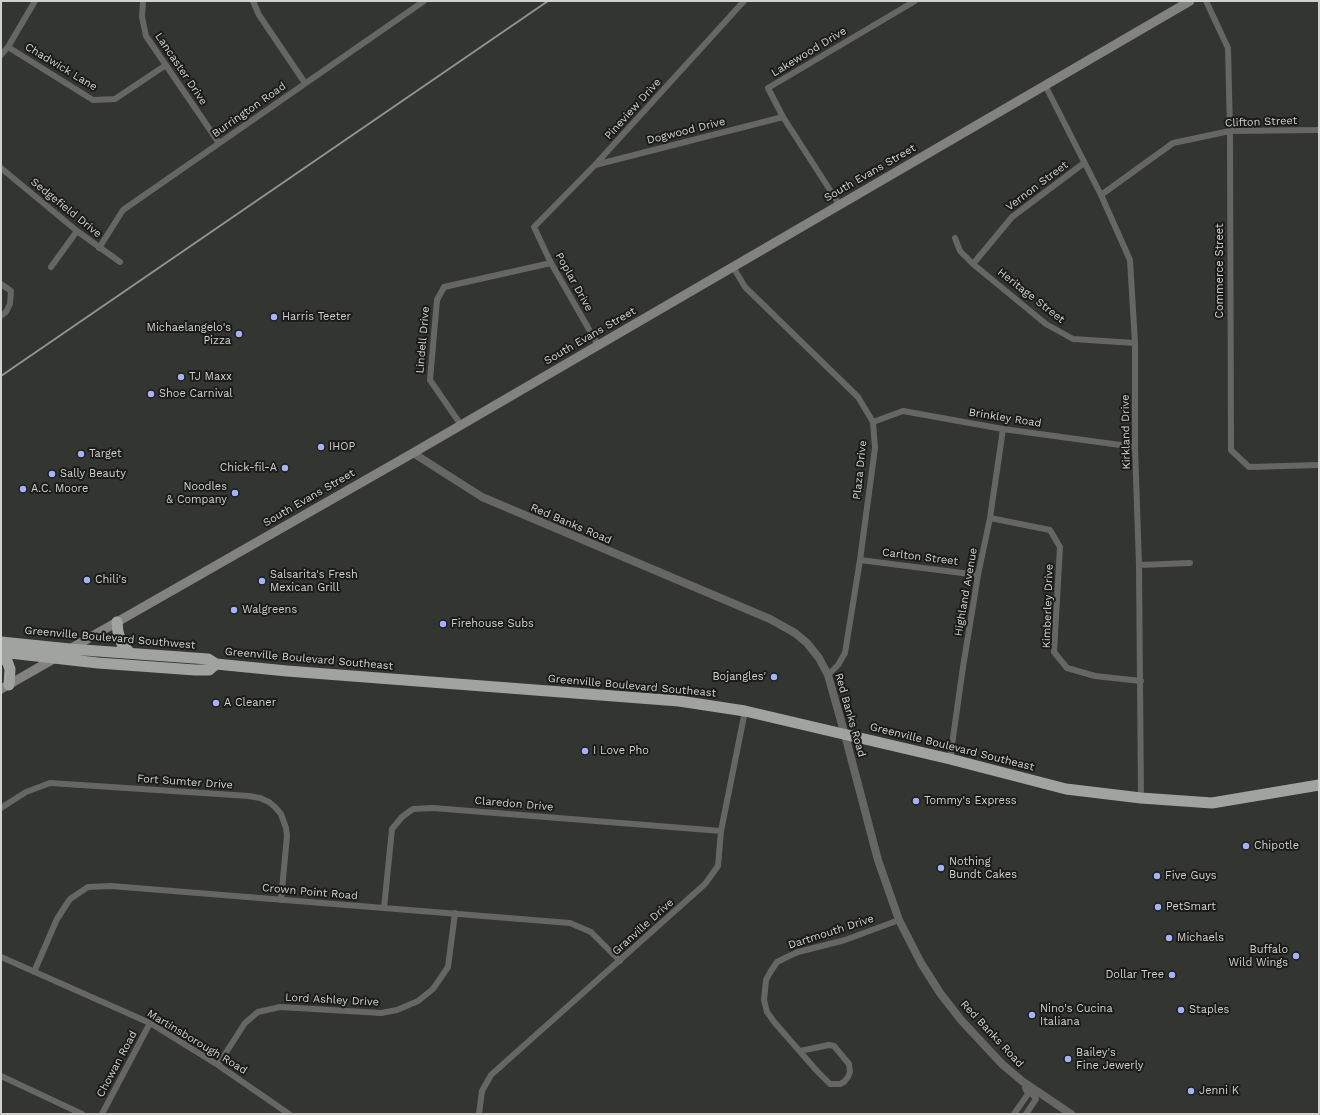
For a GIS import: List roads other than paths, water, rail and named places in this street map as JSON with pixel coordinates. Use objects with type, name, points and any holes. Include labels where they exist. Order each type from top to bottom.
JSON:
[{"type":"highway","points":[[117,622],[118,632],[122,644],[130,653]]},
{"type":"highway","name":"Greenville Boulevard Southwest","points":[[1,642],[70,649],[208,659],[216,664]]},
{"type":"highway","points":[[1,652],[55,658]]},
{"type":"highway","points":[[1,658],[7,661],[10,669],[5,687]]},
{"type":"highway","name":"Greenville Boulevard Southeast","points":[[55,658],[98,663],[195,670],[209,670],[216,664],[287,671],[662,700],[745,711],[950,759],[1066,789],[1141,798],[1212,803],[1319,785]]},
{"type":"main road","name":"South Evans Street","points":[[5,687],[598,346],[839,204],[1190,1]]},
{"type":"street","points":[[1,55],[8,47],[35,1]]},
{"type":"street","name":"Lancaster Drive","points":[[143,1],[142,17],[146,36],[219,143]]},
{"type":"street","points":[[254,1],[258,15],[305,83]]},
{"type":"street","name":"Burrington Road","points":[[99,248],[122,210],[424,1]]},
{"type":"street","name":"Pineview Drive","points":[[534,227],[595,165],[744,1]]},
{"type":"street","name":"Lakewood Drive","points":[[839,204],[783,117],[768,88],[915,1]]},
{"type":"street","name":"Commerce Street","points":[[1206,1],[1228,48],[1230,131],[1231,450],[1249,467],[1319,465]]},
{"type":"street","name":"Chadwick Lane","points":[[8,47],[92,100],[115,99],[166,65]]},
{"type":"street","name":"Kirkland Drive","points":[[1045,85],[1101,195],[1130,260],[1135,343],[1135,447],[1140,565],[1141,798]]},
{"type":"street","name":"Dogwood Drive","points":[[595,165],[783,117]]},
{"type":"street","name":"Clifton Street","points":[[1101,195],[1173,143],[1230,131],[1319,130]]},
{"type":"street","name":"Vernon Street","points":[[974,264],[1012,217],[1084,163]]},
{"type":"street","name":"Sedgefield Drive","points":[[1,169],[77,231],[120,262]]},
{"type":"street","name":"Poplar Drive","points":[[534,227],[550,263],[598,346]]},
{"type":"street","points":[[51,267],[77,231]]},
{"type":"street","name":"Heritage Street","points":[[955,238],[960,251],[1046,324],[1073,339],[1135,343]]},
{"type":"street","name":"Lindell Drive","points":[[461,425],[430,380],[437,300],[444,288],[550,263]]},
{"type":"street","name":"Plaza Drive","points":[[733,267],[745,287],[858,397],[873,422],[875,448],[860,560],[845,653],[838,666],[828,675]]},
{"type":"street","points":[[1,284],[11,291],[10,304],[6,312],[1,316]]},
{"type":"street","name":"Brinkley Road","points":[[873,422],[903,411],[1003,429],[1135,447]]},
{"type":"street","name":"Highland Avenue","points":[[950,759],[963,667],[978,575],[990,518],[1003,429]]},
{"type":"street","name":"Red Banks Road","points":[[413,453],[482,497],[782,625],[796,633],[807,643],[819,658],[828,675],[878,860],[900,920],[921,963],[944,999],[966,1026],[1002,1064],[1022,1081],[1071,1114]]},
{"type":"street","name":"Kimberley Drive","points":[[990,518],[1050,530],[1060,547],[1054,652],[1068,668],[1095,676],[1141,681]]},
{"type":"street","name":"Carlton Street","points":[[860,560],[978,575]]},
{"type":"street","points":[[1140,565],[1190,563]]},
{"type":"street","name":"Granville Drive","points":[[479,1114],[482,1091],[491,1075],[705,884],[718,866],[721,831],[745,711]]},
{"type":"street","name":"Fort Sumter Drive","points":[[1,808],[26,792],[50,783],[241,795],[260,798],[269,802],[275,807],[283,818],[286,828],[287,836],[281,900]]},
{"type":"street","name":"Claredon Drive","points":[[384,908],[392,829],[402,817],[413,809],[433,808],[721,831]]},
{"type":"street","name":"Crown Point Road","points":[[34,972],[58,919],[70,899],[88,887],[111,886],[570,923],[591,932],[620,961]]},
{"type":"street","name":"Lord Ashley Drive","points":[[218,1065],[246,1023],[258,1012],[280,1007],[381,1013],[397,1010],[418,1000],[433,989],[448,967],[455,913]]},
{"type":"street","name":"Dartmouth Drive","points":[[800,1051],[829,1045],[834,1046],[849,1064],[850,1072],[848,1077],[840,1084],[830,1084],[800,1051],[775,1023],[767,1012],[764,1000],[766,980],[777,962],[805,950],[845,940],[900,920]]},
{"type":"street","name":"Martinsborough Road","points":[[1,957],[150,1023],[218,1065],[289,1114]]},
{"type":"street","name":"Chowan Road","points":[[102,1114],[150,1023]]},
{"type":"street","points":[[1,1076],[82,1114]]},
{"type":"street","points":[[1014,1114],[1028,1094],[1022,1081]]},
{"type":"street","points":[[1022,1081],[1036,1100],[1026,1114]]},
{"type":"railway","points":[[1,376],[548,1]]},
{"type":"place","name":"Harris Teeter","points":[[274,317]]},
{"type":"place","name":"Michaelangelo's Pizza","points":[[239,334]]},
{"type":"place","name":"TJ Maxx","points":[[181,377]]},
{"type":"place","name":"Shoe Carnival","points":[[151,394]]},
{"type":"place","name":"IHOP","points":[[321,447]]},
{"type":"place","name":"Target","points":[[81,454]]},
{"type":"place","name":"Chick-fil-A","points":[[285,468]]},
{"type":"place","name":"Sally Beauty","points":[[52,474]]},
{"type":"place","name":"A.C. Moore","points":[[23,489]]},
{"type":"place","name":"Noodles & Company","points":[[235,493]]},
{"type":"place","name":"Chili's","points":[[87,580]]},
{"type":"place","name":"Salsarita's Fresh Mexican Grill","points":[[262,581]]},
{"type":"place","name":"Walgreens","points":[[234,610]]},
{"type":"place","name":"Firehouse Subs","points":[[443,624]]},
{"type":"place","name":"Bojangles'","points":[[774,677]]},
{"type":"place","name":"A Cleaner","points":[[216,703]]},
{"type":"place","name":"I Love Pho","points":[[585,751]]},
{"type":"place","name":"Tommy's Express","points":[[916,801]]},
{"type":"place","name":"Chipotle","points":[[1246,846]]},
{"type":"place","name":"Nothing Bundt Cakes","points":[[941,868]]},
{"type":"place","name":"Five Guys","points":[[1157,876]]},
{"type":"place","name":"PetSmart","points":[[1158,907]]},
{"type":"place","name":"Michaels","points":[[1169,938]]},
{"type":"place","name":"Buffalo Wild Wings","points":[[1296,956]]},
{"type":"place","name":"Dollar Tree","points":[[1172,975]]},
{"type":"place","name":"Staples","points":[[1181,1010]]},
{"type":"place","name":"Nino's Cucina Italiana","points":[[1032,1015]]},
{"type":"place","name":"Bailey's Fine Jewerly","points":[[1068,1059]]},
{"type":"place","name":"Jenni K","points":[[1191,1091]]}]
